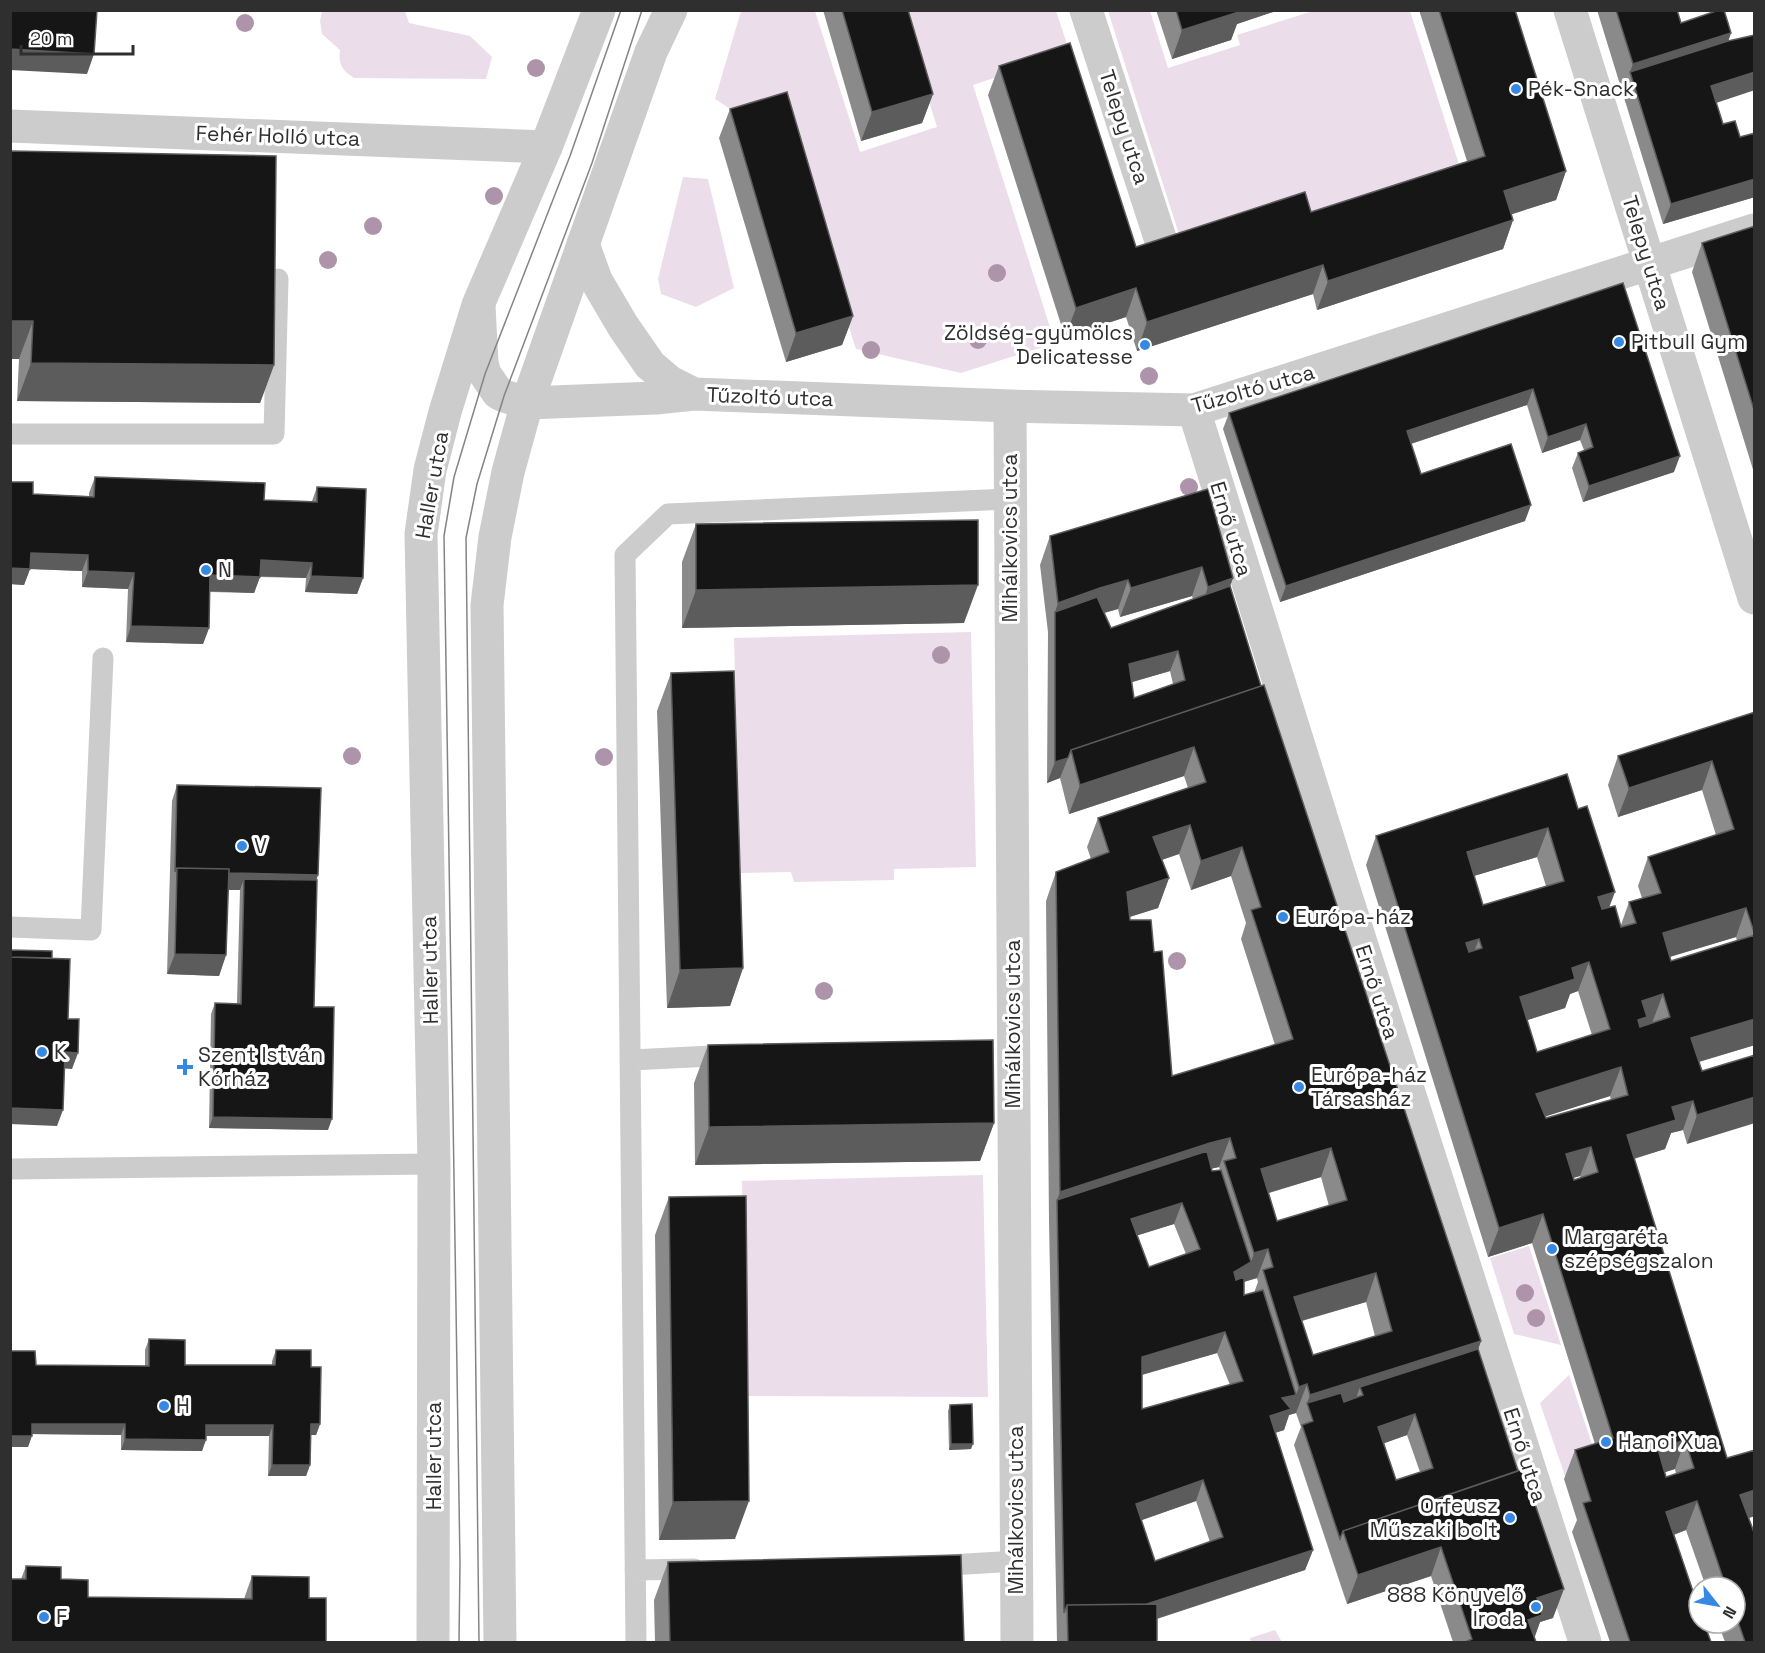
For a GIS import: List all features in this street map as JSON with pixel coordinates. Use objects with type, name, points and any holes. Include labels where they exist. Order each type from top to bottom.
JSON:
[{"type":"street","name":"Haller utca","points":[[433,1642],[434,1164],[421,534],[430,470],[478,305],[546,147],[599,10]]},
{"type":"street","points":[[500,1642],[487,605],[495,537],[508,472],[527,403],[651,52],[671,10]]},
{"type":"street","name":"Telepy utca","points":[[1086,10],[1161,244]]},
{"type":"street","name":"Telepy utca","points":[[1570,10],[1755,598]]},
{"type":"street","name":"Fehér Holló utca","points":[[10,126],[546,147]]},
{"type":"street","name":"Tűzoltó utca","points":[[527,403],[656,398],[694,394],[1010,406],[1194,410],[1755,230]]},
{"type":"street","name":"Tűzoltó utca","points":[[583,244],[596,280],[623,326],[651,365],[670,382],[694,394]]},
{"type":"street","name":"Haller utca","points":[[478,305],[482,363],[485,374],[498,393],[527,403]]},
{"type":"street","name":"Mihálkovics utca","points":[[1010,406],[1002,1047],[1017,1561],[1017,1642]]},
{"type":"street","name":"Ernő utca","points":[[1194,410],[1340,877],[1585,1642]]},
{"type":"lane","points":[[10,434],[274,434],[278,279]]},
{"type":"lane","points":[[636,1642],[625,555],[668,514],[1009,499]]},
{"type":"lane","points":[[10,927],[92,930],[103,658]]},
{"type":"lane","points":[[631,1060],[755,1054]]},
{"type":"lane","points":[[10,1169],[434,1164]]},
{"type":"lane","points":[[908,1566],[1017,1561]]},
{"type":"lane","points":[[635,1570],[717,1568]]},
{"type":"shaded area","points":[[322,11],[405,11],[409,23],[470,36],[492,57],[486,79],[354,78],[342,67],[340,50],[322,34],[320,21]]},
{"type":"shaded area","points":[[741,11],[815,11],[860,152],[937,127],[900,11],[1056,11],[1070,53],[973,85],[1055,343],[961,373],[856,349],[778,104],[741,116],[715,99]]},
{"type":"shaded area","points":[[1108,11],[1150,11],[1168,68],[1240,45],[1237,35],[1313,11],[1410,11],[1463,177],[1183,247]]},
{"type":"shaded area","points":[[683,177],[708,179],[734,288],[696,307],[661,294],[658,279]]},
{"type":"shaded area","points":[[971,632],[976,867],[894,869],[894,880],[794,882],[791,872],[740,873],[734,638]]},
{"type":"shaded area","points":[[983,1175],[988,1397],[747,1396],[742,1181]]},
{"type":"shaded area","points":[[1529,1246],[1561,1345],[1514,1334],[1490,1258]]},
{"type":"shaded area","points":[[1569,1375],[1599,1465],[1565,1476],[1540,1403]]},
{"type":"shaded area","points":[[1275,1630],[1282,1642],[1251,1642],[1250,1638]]},
{"type":"building","points":[[10,10],[97,10],[94,54],[10,49]]},
{"type":"building","points":[[842,10],[908,10],[933,94],[872,112]]},
{"type":"building","points":[[1176,10],[1242,10],[1242,11],[1182,30]]},
{"type":"building","points":[[1439,10],[1515,10],[1566,171],[1504,191],[1513,220],[1328,281],[1323,265],[1147,322],[1136,288],[1076,308],[999,66],[1070,43],[1136,247],[1305,192],[1311,212],[1485,156]]},
{"type":"building","points":[[1616,10],[1677,10],[1681,23],[1724,10],[1731,33],[1633,64]]},
{"type":"building","points":[[1755,35],[1755,72],[1711,86],[1723,124],[1735,121],[1740,137],[1755,133],[1755,179],[1671,204],[1630,72],[1728,41]]},
{"type":"building","points":[[787,92],[853,316],[796,333],[730,109]]},
{"type":"building","points":[[10,151],[276,156],[274,365],[31,363],[33,321],[10,321]]},
{"type":"building","points":[[1755,226],[1755,413],[1702,243]]},
{"type":"building","points":[[1623,283],[1680,456],[1589,486],[1578,453],[1593,447],[1586,424],[1548,437],[1533,389],[1407,431],[1421,474],[1511,444],[1531,505],[1286,586],[1229,413]]},
{"type":"building","name":"N","points":[[95,477],[265,483],[264,500],[317,502],[317,487],[366,489],[363,578],[311,576],[312,563],[261,560],[260,577],[210,575],[209,628],[131,626],[134,573],[88,571],[88,555],[31,553],[30,569],[10,568],[10,482],[33,482],[33,494],[94,497]]},
{"type":"building","points":[[1208,489],[1233,578],[1208,587],[1202,567],[1131,588],[1128,580],[1058,603],[1050,536]]},
{"type":"building","points":[[978,520],[978,585],[696,590],[696,524]]},
{"type":"building","points":[[1230,586],[1261,686],[1071,750],[1068,758],[1055,762],[1055,612],[1097,597],[1111,628]],"holes":[[[1178,651],[1185,680],[1134,698],[1129,664]]]},
{"type":"building","points":[[734,671],[743,968],[680,970],[671,673]]},
{"type":"building","points":[[1264,685],[1481,1341],[1310,1395],[1307,1384],[1299,1387],[1263,1270],[1273,1267],[1268,1249],[1254,1253],[1224,1161],[1236,1158],[1230,1138],[1060,1192],[1056,872],[1109,852],[1098,818],[1206,782],[1194,747],[1080,785],[1071,750]],"holes":[[[1190,825],[1201,861],[1242,847],[1261,907],[1251,910],[1293,1039],[1172,1076],[1162,951],[1154,952],[1151,920],[1130,920],[1127,892],[1169,878],[1153,837]],[[1331,1148],[1347,1200],[1277,1221],[1261,1169]],[[1376,1273],[1392,1331],[1313,1355],[1294,1297]]]},
{"type":"building","points":[[1755,712],[1755,935],[1755,1019],[1691,1038],[1702,1071],[1755,1055],[1755,1097],[1697,1115],[1693,1101],[1672,1107],[1676,1120],[1627,1135],[1727,1458],[1755,1450],[1755,1490],[1740,1495],[1755,1535],[1755,1642],[1745,1642],[1743,1635],[1747,1635],[1747,1575],[1722,1575],[1697,1501],[1666,1512],[1687,1575],[1687,1635],[1708,1635],[1711,1642],[1630,1642],[1583,1503],[1591,1501],[1575,1450],[1613,1438],[1543,1214],[1499,1228],[1376,836],[1567,774],[1578,809],[1587,806],[1615,892],[1598,897],[1602,909],[1615,906],[1621,927],[1636,923],[1629,902],[1661,893],[1648,857],[1734,829],[1712,761],[1629,788],[1618,756]],"holes":[[[1548,828],[1564,881],[1483,905],[1467,852]],[[1746,908],[1755,935],[1671,961],[1663,933]],[[1479,939],[1482,948],[1469,952],[1466,943]],[[1589,962],[1610,1029],[1537,1052],[1520,997],[1575,979],[1572,968]],[[1663,994],[1670,1017],[1640,1027],[1638,1020],[1647,1017],[1642,1001]],[[1621,1067],[1628,1095],[1546,1118],[1536,1094]],[[1591,1147],[1598,1172],[1574,1180],[1566,1154]],[[1685,1440],[1694,1468],[1666,1477],[1658,1449]]]},
{"type":"building","name":"V","points":[[177,785],[321,788],[318,875],[229,873],[229,869],[177,868],[175,872]]},
{"type":"building","points":[[177,868],[229,869],[226,955],[175,954]]},
{"type":"building","points":[[244,879],[317,880],[314,1007],[334,1007],[332,1119],[213,1117],[215,1003],[241,1004]]},
{"type":"building","points":[[10,950],[52,951],[52,958],[10,957]]},
{"type":"building","name":"K","points":[[10,957],[70,959],[68,1019],[79,1019],[78,1053],[65,1052],[63,1110],[10,1108]]},
{"type":"building","points":[[993,1040],[994,1123],[709,1127],[708,1045]]},
{"type":"building","points":[[1207,1151],[1212,1171],[1221,1170],[1251,1262],[1234,1272],[1236,1280],[1244,1277],[1244,1295],[1263,1290],[1296,1395],[1282,1398],[1291,1409],[1270,1416],[1313,1550],[1147,1604],[1067,1605],[1064,1613],[1057,1200]],"holes":[[[1182,1203],[1200,1249],[1149,1267],[1131,1219]],[[1225,1332],[1243,1381],[1142,1409],[1142,1357]],[[1203,1480],[1223,1537],[1155,1561],[1136,1504]]]},
{"type":"building","points":[[746,1196],[749,1501],[673,1502],[669,1197]]},
{"type":"building","name":"H","points":[[149,1339],[185,1340],[185,1365],[275,1365],[276,1350],[311,1350],[311,1367],[321,1367],[320,1424],[311,1424],[310,1465],[272,1465],[273,1425],[206,1425],[206,1440],[125,1439],[125,1424],[32,1424],[32,1436],[10,1436],[10,1351],[35,1351],[36,1365],[149,1366]]},
{"type":"building","points":[[1478,1349],[1518,1471],[1343,1531],[1340,1539],[1302,1425],[1313,1421],[1307,1403],[1341,1393],[1344,1402],[1363,1395],[1360,1387]],"holes":[[[1415,1414],[1433,1468],[1396,1480],[1378,1427]]]},
{"type":"building","points":[[972,1404],[973,1444],[951,1444],[950,1405]]},
{"type":"building","points":[[1523,1469],[1564,1589],[1537,1598],[1542,1615],[1528,1620],[1536,1642],[1465,1642],[1472,1639],[1441,1547],[1358,1575],[1343,1531]]},
{"type":"building","points":[[961,1555],[964,1642],[670,1642],[668,1562]]},
{"type":"building","points":[[26,1566],[61,1567],[61,1579],[88,1580],[88,1597],[252,1599],[252,1576],[309,1577],[309,1598],[326,1598],[326,1642],[10,1642],[10,1579],[26,1579]]},
{"type":"building","points":[[1157,1604],[1157,1642],[1068,1642],[1067,1605]]},
{"type":"tram line","points":[[459,1642],[460,1564],[444,536],[454,477],[485,374],[570,156],[621,10]]},
{"type":"tram line","points":[[479,1642],[466,538],[477,484],[504,396],[592,163],[642,10]]},
{"type":"place","name":"Pék-Snack","points":[[1516,89]]},
{"type":"place","name":"Pitbull Gym","points":[[1619,342]]},
{"type":"place","name":"Zöldség-gyümölcs Delicatesse","points":[[1145,345]]},
{"type":"place","name":"N","points":[[206,570]]},
{"type":"place","name":"V","points":[[242,846]]},
{"type":"place","name":"Európa-ház","points":[[1283,917]]},
{"type":"place","name":"K","points":[[42,1052]]},
{"type":"place","name":"Szent István Kórház","points":[[185,1067]]},
{"type":"place","name":"Európa-ház Társasház","points":[[1299,1087]]},
{"type":"place","name":"Margaréta szépségszalon","points":[[1552,1249]]},
{"type":"place","name":"H","points":[[164,1406]]},
{"type":"place","name":"Hanoi Xua","points":[[1606,1442]]},
{"type":"place","name":"Orfeusz Műszaki bolt","points":[[1510,1518]]},
{"type":"place","name":"888 Könyvelő Iroda","points":[[1536,1607]]},
{"type":"place","name":"F","points":[[44,1617]]}]
